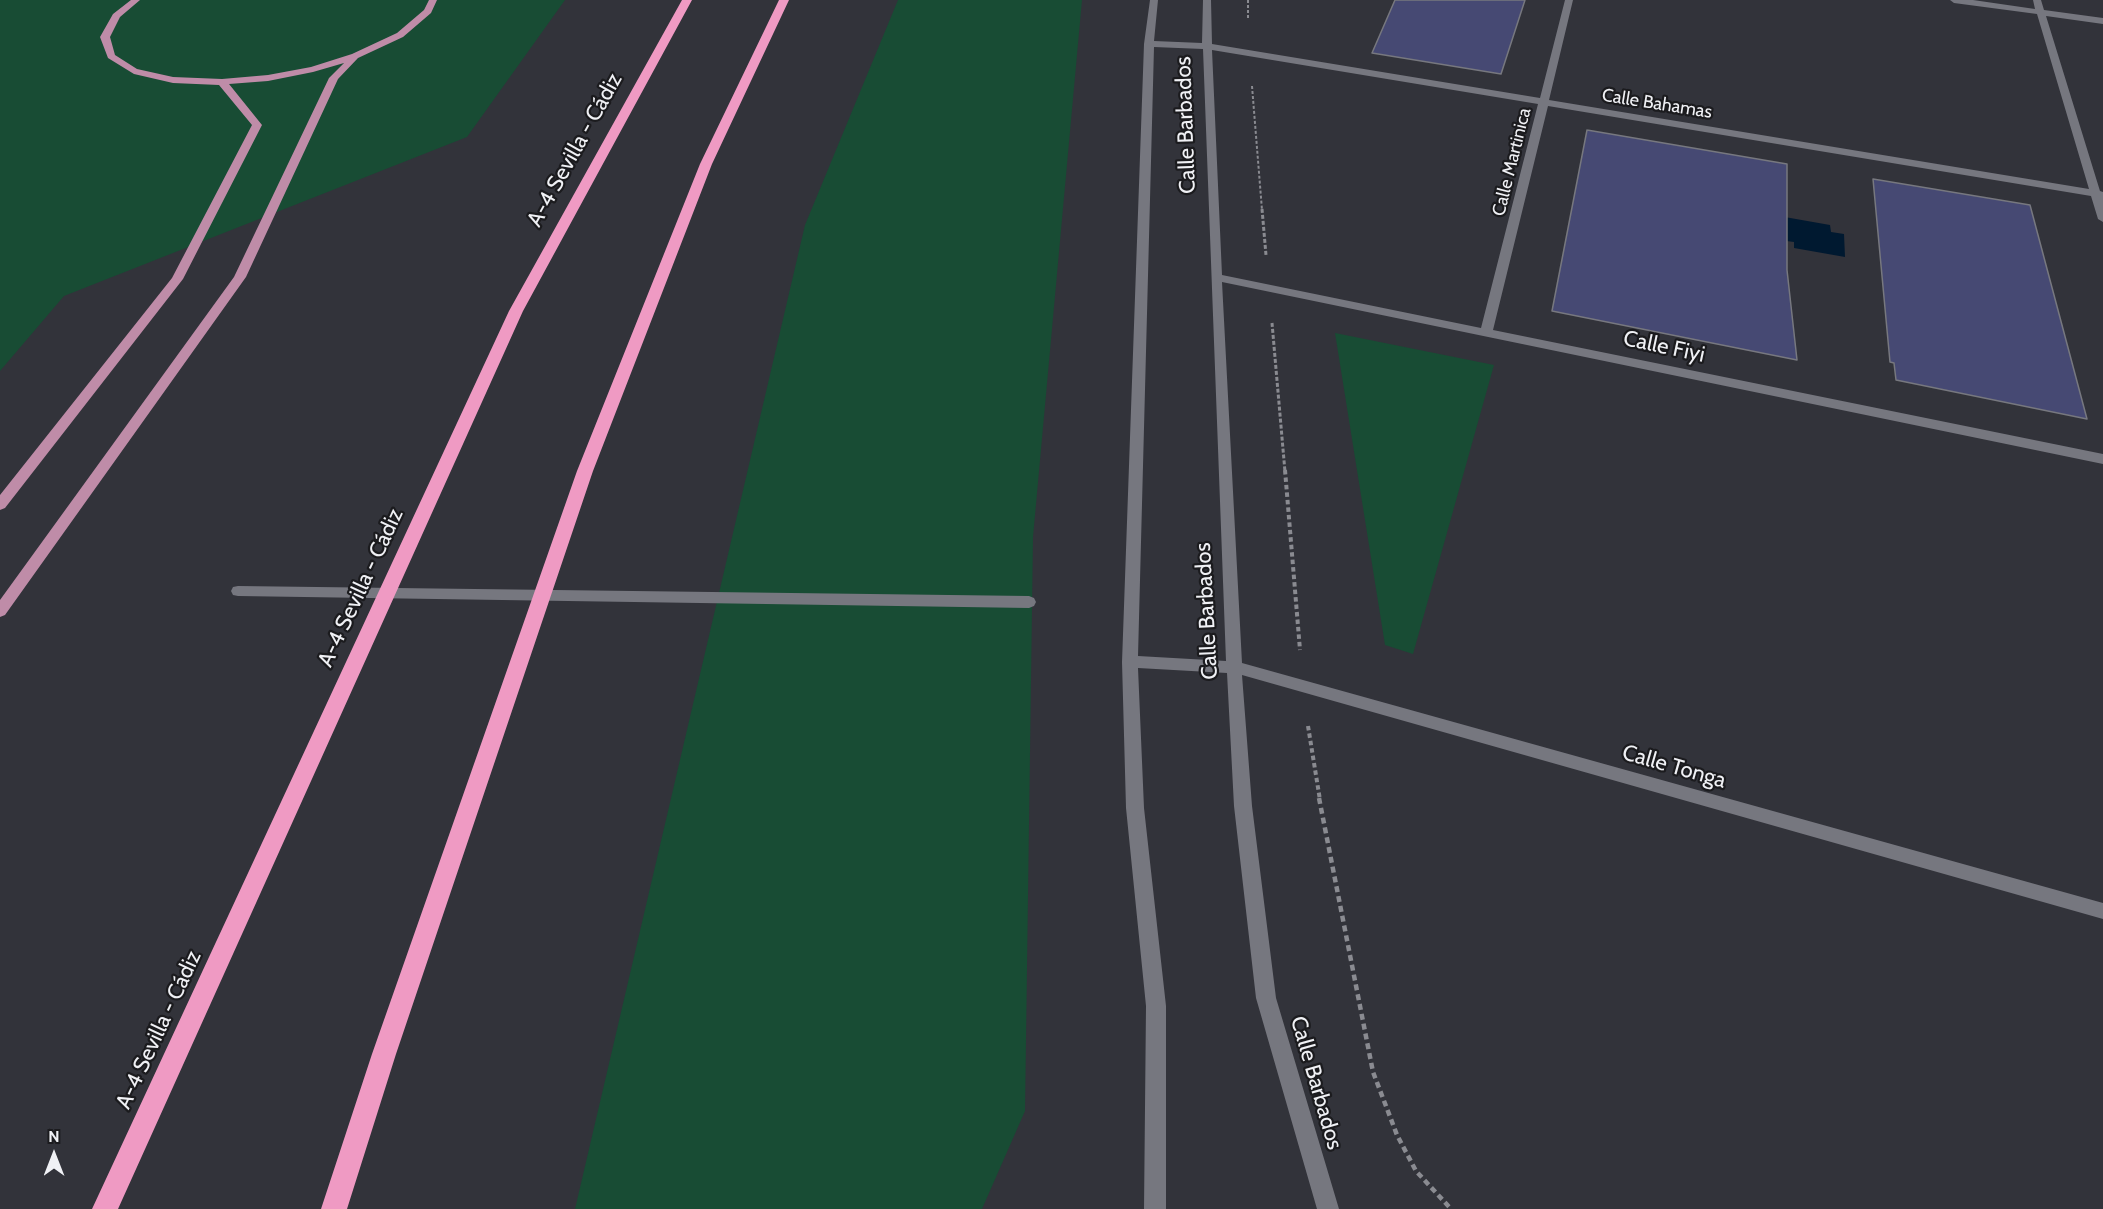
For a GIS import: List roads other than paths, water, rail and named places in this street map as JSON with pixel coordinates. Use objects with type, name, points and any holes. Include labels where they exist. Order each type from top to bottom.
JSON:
[{"type":"highway","name":"A-4 Sevilla - Cádiz","points":[[105,1209],[516,311],[687,0]]},
{"type":"highway","points":[[334,1209],[392,1031],[585,471],[706,164],[784,0]]},
{"type":"main road","points":[[136,0],[116,16],[105,37],[111,56],[134,71],[173,80],[222,82],[268,78],[313,69],[355,56],[400,35],[428,11],[432,0]]},
{"type":"main road","points":[[0,611],[240,277],[334,78],[355,56]]},
{"type":"main road","points":[[0,506],[177,279],[257,125],[222,82]]},
{"type":"street","name":"Calle Barbados","points":[[1154,0],[1149,44],[1130,662],[1134,808],[1156,1006],[1155,1209]]},
{"type":"street","name":"Calle Barbados","points":[[1208,0],[1207,46],[1216,277],[1234,667],[1243,806],[1266,998],[1328,1209]]},
{"type":"street","name":"Calle Martinica","points":[[1486,332],[1569,0]]},
{"type":"street","points":[[1954,0],[2103,21]]},
{"type":"street","points":[[2037,0],[2099,194],[2103,219]]},
{"type":"street","name":"Calle Bahamas","points":[[1149,44],[1207,46],[2099,194]]},
{"type":"street","name":"Calle Fiyi","points":[[1216,277],[2103,459]]},
{"type":"street","points":[[238,591],[1029,602]]},
{"type":"street","name":"Calle Tonga","points":[[1130,662],[1234,667],[2103,910]]},
{"type":"water","points":[[1779,216],[1830,225],[1831,232],[1844,234],[1845,257],[1794,248],[1794,242],[1779,240]]}]
